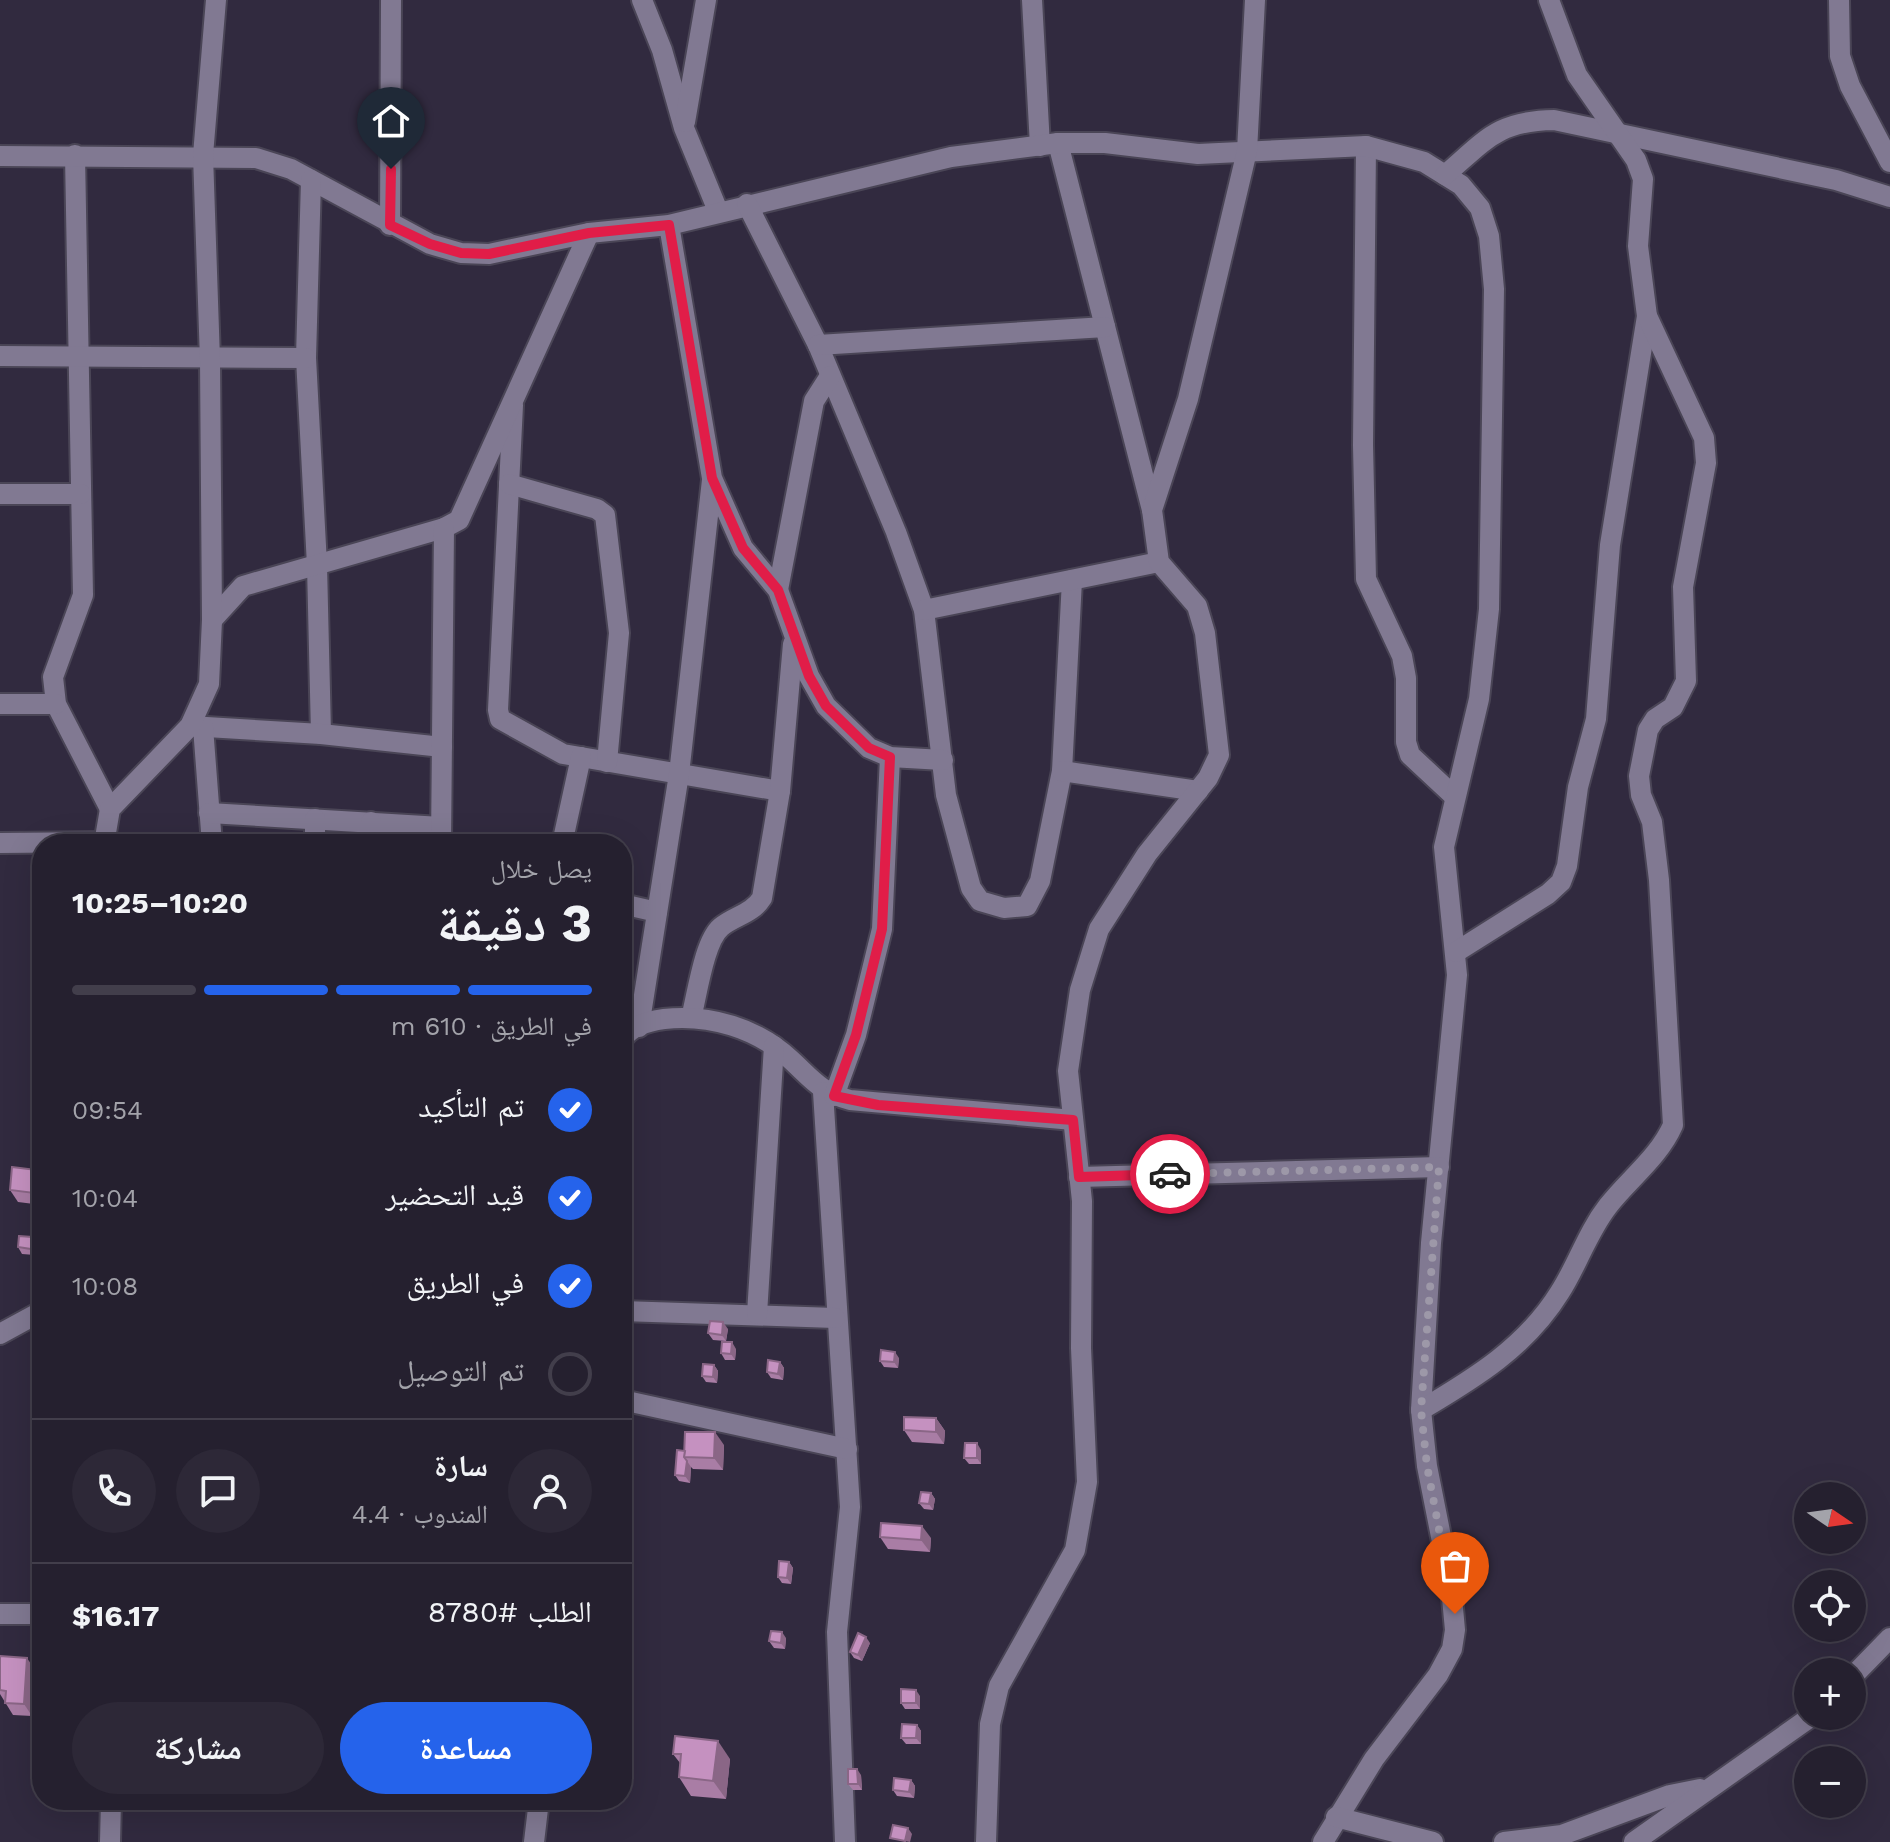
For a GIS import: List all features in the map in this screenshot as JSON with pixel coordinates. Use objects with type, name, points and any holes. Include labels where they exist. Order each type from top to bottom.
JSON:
[{"type":"street","points":[[211,834],[197,727],[209,684],[212,620],[210,360],[203,155],[216,0]]},
{"type":"street","points":[[390,225],[391,0]]},
{"type":"street","points":[[642,0],[662,50],[684,128],[718,211]]},
{"type":"street","points":[[684,128],[706,0]]},
{"type":"street","points":[[986,1842],[989,1740],[999,1686],[1075,1550],[1087,1482],[1079,1177],[1068,1071],[1080,990],[1099,929],[1147,854],[1216,764],[1220,746],[1205,633],[1197,606],[1159,562],[1152,510],[1105,327],[1049,144],[1032,0]]},
{"type":"street","points":[[1152,510],[1192,386],[1247,151],[1255,0]]},
{"type":"street","points":[[1456,952],[1548,894],[1561,882],[1567,866],[1574,805],[1596,719],[1610,545],[1647,316],[1638,246],[1643,179],[1618,133],[1577,75],[1549,0]]},
{"type":"street","points":[[1839,0],[1840,56],[1850,86],[1890,162]]},
{"type":"street","points":[[1445,175],[1500,128],[1521,120],[1554,120],[1836,180],[1890,197]]},
{"type":"street","points":[[0,156],[203,155],[256,158],[311,180],[430,244],[461,253],[489,254],[589,233],[669,225],[951,157],[1049,144],[1105,143],[1198,154],[1366,146],[1424,162],[1461,185],[1480,208],[1489,236],[1494,289],[1489,609],[1479,699],[1444,847],[1456,952],[1450,1068],[1439,1167],[1421,1410],[1427,1466],[1451,1587],[1455,1630],[1452,1649],[1438,1675],[1336,1817],[1323,1842]]},
{"type":"street","points":[[1366,146],[1363,278],[1366,579],[1402,656],[1406,678],[1406,742],[1410,755],[1455,797]]},
{"type":"street","points":[[75,155],[83,595],[53,677],[56,704],[110,809],[106,834]]},
{"type":"street","points":[[311,180],[306,358],[317,565],[321,734]]},
{"type":"street","points":[[747,204],[818,345],[896,532],[924,610],[946,795],[971,888],[980,901],[1004,908],[1027,906],[1034,897],[1062,771],[1072,580]]},
{"type":"street","points":[[669,225],[712,478],[743,548],[778,590],[809,676],[826,706],[869,748],[890,757],[943,760]]},
{"type":"street","points":[[212,620],[243,586],[444,528],[459,520],[589,233]]},
{"type":"street","points":[[1421,1410],[1517,1347],[1561,1291],[1582,1244],[1607,1206],[1666,1141],[1673,1125],[1659,880],[1652,822],[1641,795],[1639,776],[1648,730],[1655,719],[1673,707],[1686,681],[1683,587],[1706,463],[1704,438],[1647,316]]},
{"type":"street","points":[[818,345],[1105,327]]},
{"type":"street","points":[[0,356],[210,360],[306,358]]},
{"type":"street","points":[[778,590],[814,401],[830,376]]},
{"type":"street","points":[[513,405],[500,719],[563,754],[780,791]]},
{"type":"street","points":[[639,1027],[679,774],[712,478]]},
{"type":"street","points":[[509,484],[597,509],[605,515],[619,633],[607,762]]},
{"type":"street","points":[[0,494],[81,494]]},
{"type":"street","points":[[441,834],[444,528]]},
{"type":"street","points":[[924,610],[1159,562]]},
{"type":"street","points":[[691,1018],[710,944],[720,928],[757,906],[762,898],[780,791],[794,638]]},
{"type":"street","points":[[0,704],[56,704]]},
{"type":"street","points":[[110,809],[197,727],[321,734],[442,747]]},
{"type":"street","points":[[564,834],[581,757]]},
{"type":"street","points":[[845,1842],[837,1632],[850,1525],[847,1449],[835,1318],[829,1094],[856,1035],[882,929],[890,757]]},
{"type":"street","points":[[1062,771],[1198,791]]},
{"type":"street","points":[[209,813],[371,822],[436,834]]},
{"type":"street","points":[[315,819],[315,834]]},
{"type":"street","points":[[371,822],[371,834]]},
{"type":"street","points":[[0,843],[32,843]]},
{"type":"street","points":[[632,906],[657,912]]},
{"type":"street","points":[[632,1030],[651,1021],[691,1018],[729,1025],[774,1046],[829,1094],[878,1105],[1073,1120]]},
{"type":"street","points":[[757,1314],[774,1046]]},
{"type":"street","points":[[1079,1177],[1439,1167]]},
{"type":"street","points":[[632,1311],[835,1318]]},
{"type":"street","points":[[0,1334],[32,1316]]},
{"type":"street","points":[[632,1402],[847,1449]]},
{"type":"street","points":[[0,1614],[32,1614]]},
{"type":"street","points":[[1866,1663],[1890,1638]]},
{"type":"street","points":[[1634,1842],[1708,1788],[1797,1730]]},
{"type":"street","points":[[1504,1842],[1562,1835],[1670,1795],[1708,1788]]},
{"type":"street","points":[[110,1842],[111,1810]]},
{"type":"street","points":[[534,1842],[538,1810]]},
{"type":"street","points":[[1336,1817],[1433,1842]]},
{"type":"building","points":[[12,1167],[32,1169],[32,1193],[10,1190]]},
{"type":"building","points":[[19,1236],[32,1237],[31,1249],[18,1247]]},
{"type":"building","points":[[710,1321],[723,1322],[722,1335],[708,1333]]},
{"type":"building","points":[[722,1342],[732,1342],[731,1354],[721,1353]]},
{"type":"building","points":[[881,1350],[895,1352],[894,1362],[880,1361]]},
{"type":"building","points":[[768,1360],[780,1362],[778,1374],[767,1372]]},
{"type":"building","points":[[703,1364],[714,1365],[713,1377],[702,1376]]},
{"type":"building","points":[[904,1417],[936,1418],[936,1432],[904,1430]]},
{"type":"building","points":[[685,1432],[715,1432],[714,1458],[684,1457]]},
{"type":"building","points":[[965,1443],[977,1443],[977,1458],[964,1458]]},
{"type":"building","points":[[677,1450],[685,1451],[685,1476],[675,1475]]},
{"type":"building","points":[[921,1492],[931,1493],[929,1504],[919,1503]]},
{"type":"building","points":[[881,1523],[922,1526],[921,1540],[880,1537]]},
{"type":"building","points":[[779,1561],[789,1562],[787,1578],[778,1577]]},
{"type":"building","points":[[771,1631],[782,1632],[781,1643],[769,1641]]},
{"type":"building","points":[[858,1633],[866,1637],[858,1655],[850,1652]]},
{"type":"building","points":[[0,1656],[27,1658],[24,1704],[5,1703],[6,1691],[0,1690]]},
{"type":"building","points":[[901,1689],[916,1690],[916,1703],[901,1703]]},
{"type":"building","points":[[902,1724],[917,1725],[916,1738],[901,1738]]},
{"type":"building","points":[[675,1736],[718,1741],[713,1781],[679,1777],[681,1754],[673,1754]]},
{"type":"building","points":[[848,1769],[857,1769],[858,1784],[848,1784]]},
{"type":"building","points":[[894,1778],[911,1780],[909,1792],[893,1790]]},
{"type":"building","points":[[893,1825],[908,1828],[905,1841],[890,1838]]},
{"type":"way so far","points":[[1170,1174],[1439,1167],[1421,1410],[1427,1466],[1455,1614]]},
{"type":"route","points":[[391,169],[390,225],[430,244],[461,253],[489,254],[589,233],[669,225],[712,478],[743,548],[778,590],[809,676],[826,706],[869,748],[890,757],[882,929],[856,1035],[834,1096],[878,1105],[1073,1120],[1079,1177],[1170,1174]]}]
